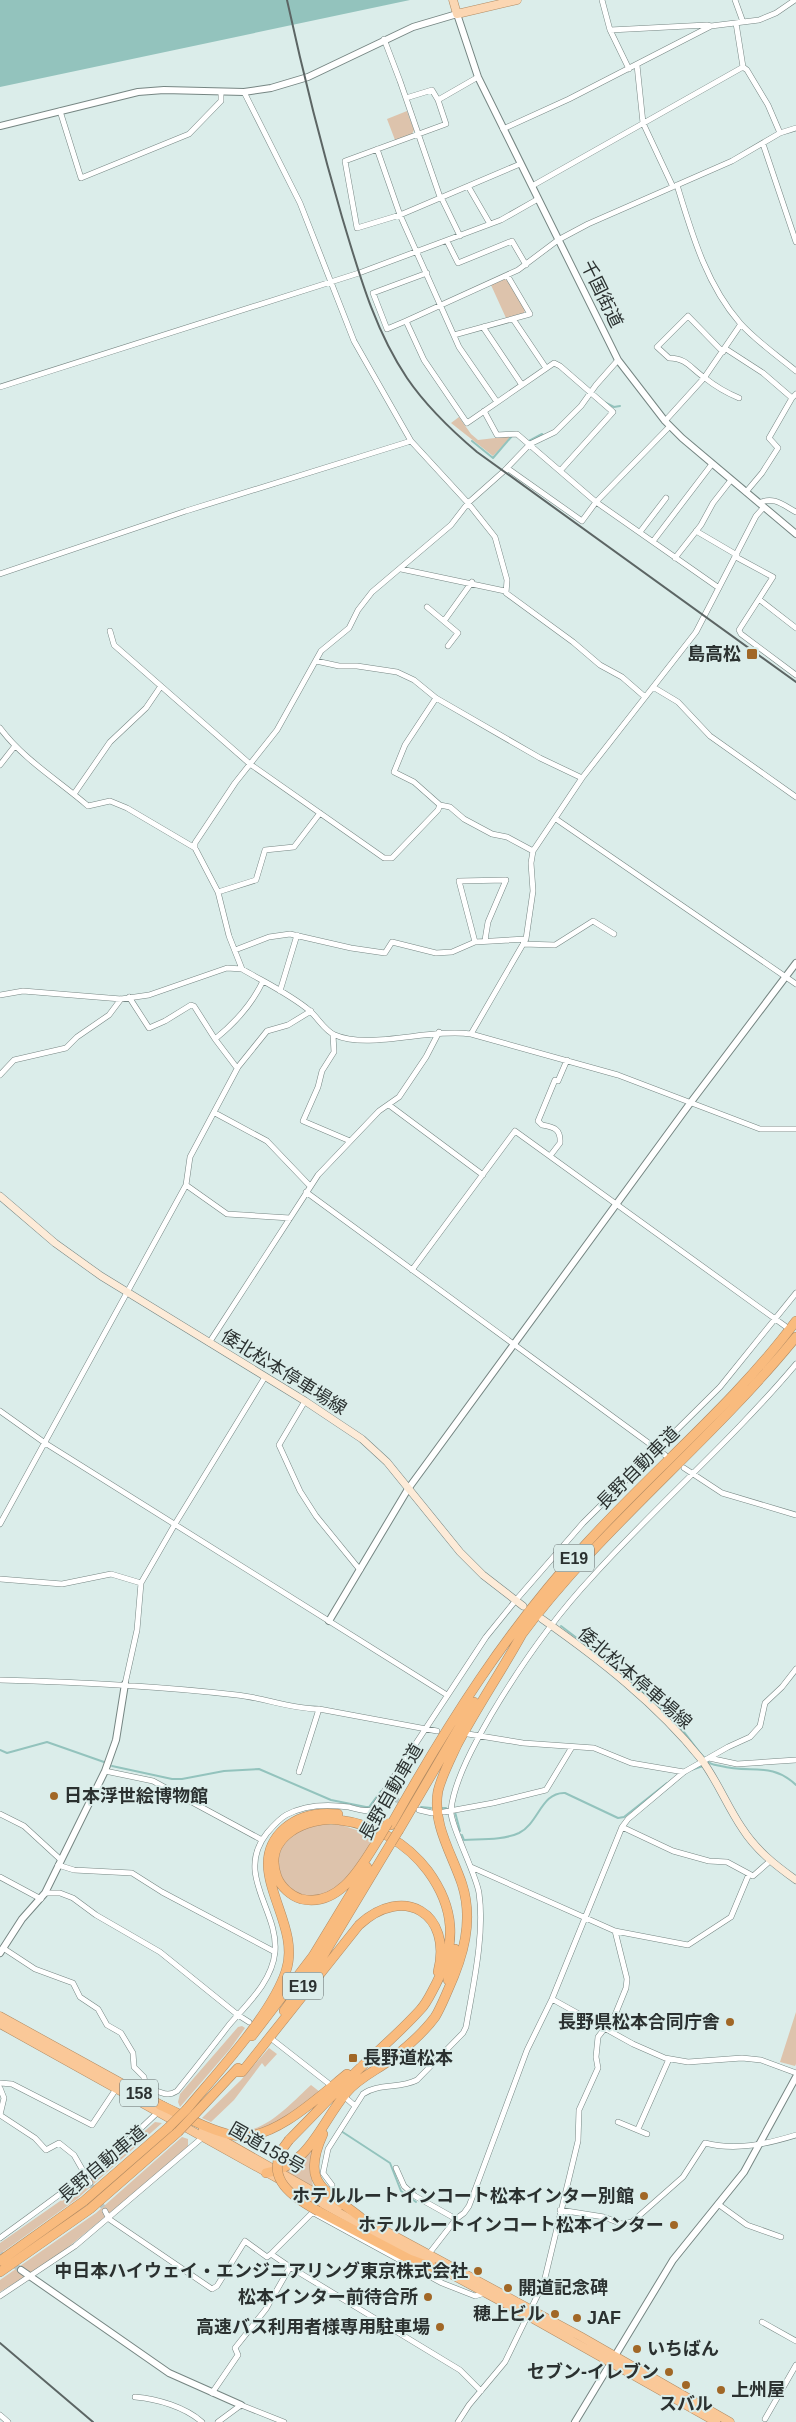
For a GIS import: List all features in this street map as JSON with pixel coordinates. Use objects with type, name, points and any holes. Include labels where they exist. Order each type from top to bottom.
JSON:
[{"type":"highway","name":"長野自動車道","points":[[393,1826],[436,1746],[500,1648],[559,1573],[588,1541],[740,1388],[796,1321]]},
{"type":"highway","name":"長野自動車道","points":[[0,2272],[90,2209],[178,2132],[191,2112],[291,1986],[328,1932],[384,1840],[475,1701],[522,1634],[596,1548],[730,1412],[796,1336]]},
{"type":"highway","points":[[266,2172],[277,2171],[299,2158],[313,2142],[337,2104],[360,2079],[395,2056],[436,2016],[461,1961],[467,1919],[463,1886],[438,1820],[439,1790],[444,1772],[465,1729],[522,1634]]},
{"type":"highway","points":[[191,2112],[250,2030],[280,1986],[286,1973],[289,1962],[289,1939],[270,1884],[268,1863],[273,1844],[282,1830],[305,1816],[335,1813],[369,1820],[403,1838],[432,1868],[446,1892],[456,1923],[455,1951],[442,2002]]},
{"type":"highway","points":[[384,1840],[352,1878],[339,1890],[328,1896],[309,1900],[298,1898],[284,1888],[277,1877],[275,1863],[280,1844],[294,1828],[314,1820],[333,1819],[366,1826],[389,1836],[408,1850],[425,1867],[437,1885],[450,1924],[450,1943],[447,1960],[420,2010],[289,2140],[278,2160],[278,2175],[282,2184],[293,2197],[315,2212],[409,2259],[448,2273]]},
{"type":"highway","name":"長野自動車道","points":[[0,2261],[84,2201],[169,2127],[191,2112],[235,2072],[277,2021],[320,1961],[384,1840]]},
{"type":"highway","points":[[235,2072],[242,2072],[359,1925],[372,1914],[387,1907],[402,1905],[416,1908],[429,1916],[438,1930],[441,1946],[440,1962],[427,2000]]},
{"type":"highway","name":"国道158号","points":[[0,2016],[149,2094],[159,2109],[203,2138],[448,2273],[530,2313]]},
{"type":"highway","name":"国道158号","points":[[0,2024],[116,2088],[277,2171],[613,2359],[730,2422]]},
{"type":"highway","points":[[159,2109],[233,2135],[256,2135],[300,2110],[384,2045]]},
{"type":"highway","points":[[337,2104],[315,2156],[314,2174],[323,2190],[360,2218]]},
{"type":"highway","name":"国道158号","points":[[613,2359],[716,2422]]},
{"type":"main road","points":[[454,3],[457,14],[517,0]]},
{"type":"main road","name":"倭北松本停車場線","points":[[0,1196],[55,1243],[128,1293],[305,1401],[362,1439],[387,1462],[483,1576],[523,1606]]},
{"type":"main road","name":"倭北松本停車場線","points":[[542,1620],[597,1660],[636,1693],[706,1760],[741,1828],[770,1861],[796,1880]]},
{"type":"street","points":[[602,0],[610,30],[629,69]]},
{"type":"street","points":[[735,0],[744,22]]},
{"type":"street","points":[[610,30],[711,26],[744,22],[766,18],[795,0]]},
{"type":"street","points":[[0,126],[152,90],[221,93],[271,88],[308,77],[384,39],[413,27],[457,14]]},
{"type":"street","name":"千国街道","points":[[457,14],[478,77],[618,360],[667,423],[712,464],[796,534]]},
{"type":"street","points":[[736,23],[743,67],[747,70],[768,105],[780,133]]},
{"type":"street","points":[[503,129],[629,69],[711,26]]},
{"type":"street","points":[[384,39],[440,197],[460,236]]},
{"type":"street","points":[[636,64],[644,123],[675,186],[707,272],[741,324],[796,371]]},
{"type":"street","points":[[532,186],[743,67]]},
{"type":"street","points":[[438,100],[478,77]]},
{"type":"street","points":[[406,98],[432,90],[438,100],[446,124],[345,162],[357,228],[400,214],[520,164]]},
{"type":"street","points":[[244,92],[300,203],[354,341],[411,441],[468,503],[498,542],[502,570],[507,580],[505,591],[508,596],[572,642],[600,665],[622,677],[644,697]]},
{"type":"street","points":[[60,111],[81,178],[189,134],[221,101],[221,93]]},
{"type":"street","points":[[427,273],[373,293],[387,329],[508,275],[526,265],[558,240],[588,224],[732,161],[780,133],[796,128]]},
{"type":"street","points":[[763,144],[796,242]]},
{"type":"street","points":[[377,149],[400,214],[454,335],[497,402]]},
{"type":"street","points":[[468,186],[490,224]]},
{"type":"street","points":[[0,387],[330,282],[417,252],[490,224],[538,199]]},
{"type":"street","points":[[447,241],[458,263],[512,241],[526,265]]},
{"type":"street","points":[[454,335],[530,314],[508,275]]},
{"type":"street","points":[[739,398],[704,378],[689,362],[678,358],[668,358],[657,347],[688,316],[724,350],[763,373],[794,396],[769,438],[778,448],[762,473],[746,492]]},
{"type":"street","points":[[513,319],[546,368]]},
{"type":"street","points":[[406,321],[424,360],[467,423],[554,363],[560,366],[613,412],[560,471]]},
{"type":"street","points":[[507,468],[582,521],[596,502],[667,423],[704,378],[741,324]]},
{"type":"street","points":[[483,327],[522,385]]},
{"type":"street","points":[[195,848],[195,844],[250,764],[277,730],[321,652],[349,628],[358,610],[372,592],[451,525],[468,503],[507,468],[530,444],[555,432],[581,406],[618,360]]},
{"type":"street","points":[[484,411],[497,435],[517,434],[596,502],[654,540],[675,558],[719,588]]},
{"type":"street","points":[[0,574],[186,511],[411,441]]},
{"type":"street","points":[[654,540],[712,464]]},
{"type":"street","points":[[675,558],[696,531],[713,503],[732,480]]},
{"type":"street","points":[[640,532],[666,498]]},
{"type":"street","points":[[471,1034],[524,941],[533,891],[531,863],[533,851],[582,778],[696,632],[737,556],[761,505],[767,499],[777,501],[796,512]]},
{"type":"street","points":[[696,531],[773,577],[739,630],[740,634],[796,675]]},
{"type":"street","points":[[401,569],[403,571],[416,570],[505,591]]},
{"type":"street","points":[[444,621],[472,582]]},
{"type":"street","points":[[760,600],[796,628]]},
{"type":"street","points":[[427,607],[458,633],[448,646]]},
{"type":"street","points":[[110,631],[114,645],[250,764],[384,858],[392,858],[438,810],[440,805]]},
{"type":"street","points":[[316,661],[339,666],[365,667],[397,672],[414,680],[436,698],[540,758],[582,778]]},
{"type":"street","points":[[74,794],[110,742],[146,708],[161,686]]},
{"type":"street","points":[[653,687],[678,702],[710,736],[796,797]]},
{"type":"street","points":[[436,698],[405,745],[394,772],[414,782],[440,805],[450,807],[464,819],[492,834],[507,837],[533,851]]},
{"type":"street","points":[[0,728],[14,747],[29,757],[44,774],[88,806],[110,801],[195,848],[218,892],[221,910],[242,969]]},
{"type":"street","points":[[0,765],[14,747]]},
{"type":"street","points":[[218,892],[256,880],[265,850],[294,846],[320,813]]},
{"type":"street","points":[[556,819],[796,984]]},
{"type":"street","points":[[475,942],[459,881],[506,880],[488,922],[485,940]]},
{"type":"street","points":[[235,950],[268,937],[297,935],[351,948],[385,953],[387,947],[392,942],[436,953],[452,952],[475,942],[485,940],[524,941],[555,945],[593,921],[614,934]]},
{"type":"street","points":[[280,991],[297,935]]},
{"type":"street","points":[[329,1621],[408,1489],[691,1102],[796,963]]},
{"type":"street","points":[[0,995],[23,991],[121,998],[149,995],[227,968],[242,969],[311,1011],[333,1035],[334,1052],[322,1071],[318,1087],[303,1121],[350,1141]]},
{"type":"street","points":[[215,1038],[245,1009],[255,997],[263,981]]},
{"type":"street","points":[[129,997],[149,1028],[165,1021],[191,1005],[194,1006],[237,1068]]},
{"type":"street","points":[[0,1075],[14,1060],[66,1048],[77,1036],[109,1015],[121,998]]},
{"type":"street","points":[[0,1524],[186,1185],[190,1156],[215,1113],[237,1068],[267,1031],[288,1025],[311,1011]]},
{"type":"street","points":[[333,1035],[372,1040],[453,1031],[471,1034],[618,1075],[760,1128],[796,1129]]},
{"type":"street","points":[[209,1343],[310,1186],[379,1111],[389,1105],[405,1088],[426,1057],[439,1032]]},
{"type":"street","points":[[550,1156],[560,1143],[558,1131],[554,1127],[542,1125],[538,1121],[555,1080],[558,1081],[567,1060]]},
{"type":"street","points":[[389,1105],[483,1175]]},
{"type":"street","points":[[215,1113],[267,1141],[310,1186]]},
{"type":"street","points":[[412,1270],[515,1131],[785,1326]]},
{"type":"street","points":[[186,1185],[227,1214],[290,1218]]},
{"type":"street","points":[[306,1192],[665,1455]]},
{"type":"street","points":[[265,1377],[174,1524],[141,1583],[137,1630],[125,1684],[116,1740],[106,1771],[43,1896],[22,1919],[2,1951],[35,1968],[68,1979],[73,1983],[80,1997],[98,2009],[107,2025],[122,2033],[134,2053],[134,2067],[144,2076],[146,2089],[149,2094],[157,2091],[163,2095],[172,2094],[177,2090],[264,1983],[275,1952],[275,1942],[258,1888],[254,1868],[262,1840],[279,1820],[292,1812],[331,1804],[368,1811],[378,1804],[424,1729],[486,1637],[516,1600],[583,1523],[720,1387],[796,1293]]},
{"type":"street","points":[[332,2185],[323,2173],[328,2148],[355,2106],[370,2089],[409,2084],[416,2080],[456,2040],[466,2027],[481,1922],[478,1891],[450,1812],[460,1779],[479,1735],[516,1674],[551,1626],[590,1578],[744,1423],[796,1364]]},
{"type":"street","points":[[305,1401],[278,1445],[300,1491],[316,1516],[360,1570]]},
{"type":"street","points":[[0,1411],[45,1443],[447,1695]]},
{"type":"street","points":[[684,1468],[722,1493],[796,1515]]},
{"type":"street","points":[[0,1579],[62,1584],[111,1574],[141,1583]]},
{"type":"street","points":[[428,2256],[456,2219],[469,2206],[527,2050],[552,1999],[622,1827],[628,1819],[684,1772],[750,1737],[760,1726],[765,1703],[782,1687],[796,1669]]},
{"type":"street","points":[[0,1680],[125,1684],[240,1695],[301,1709],[319,1709],[437,1731]]},
{"type":"street","points":[[299,1772],[319,1709]]},
{"type":"street","points":[[468,1734],[523,1743],[594,1748],[631,1763],[684,1772]]},
{"type":"street","points":[[444,1812],[546,1790],[572,1747]]},
{"type":"street","points":[[706,1760],[737,1764],[796,1760]]},
{"type":"street","points":[[106,1771],[153,1781],[262,1840]]},
{"type":"street","points":[[383,1795],[394,1799]]},
{"type":"street","points":[[419,1810],[432,1813]]},
{"type":"street","points":[[0,1814],[24,1826],[60,1862],[74,1870],[132,1873],[180,1902],[275,1952]]},
{"type":"street","points":[[622,1827],[673,1851],[709,1861],[727,1862],[749,1874],[756,1875],[770,1861]]},
{"type":"street","points":[[471,1867],[615,1931],[688,1945],[731,1917],[749,1874]]},
{"type":"street","points":[[0,1876],[43,1896],[60,1893],[73,1898],[96,1915],[160,1952],[249,2022]]},
{"type":"street","points":[[458,2422],[505,2362],[544,2282],[578,2141],[579,2110],[598,2068],[596,2047],[604,2027],[615,2015],[626,1988],[627,1979],[615,1931]]},
{"type":"street","points":[[552,1999],[633,2044],[669,2059],[688,2062],[742,2058],[761,2060],[796,2072]]},
{"type":"street","points":[[273,2040],[328,2084]]},
{"type":"street","points":[[638,2129],[669,2059]]},
{"type":"street","points":[[575,2422],[673,2260],[744,2172],[796,2077]]},
{"type":"street","points":[[0,2083],[12,2084],[92,2124],[116,2088]]},
{"type":"street","points":[[0,2088],[4,2098],[0,2115],[35,2138],[46,2150],[60,2143],[74,2156],[90,2183]]},
{"type":"street","points":[[347,2099],[355,2106]]},
{"type":"street","points":[[0,2238],[86,2176],[122,2146],[159,2109]]},
{"type":"street","points":[[618,2122],[647,2134]]},
{"type":"street","points":[[560,2210],[604,2217],[622,2224],[630,2223],[646,2212],[683,2177],[705,2144],[733,2147],[760,2144],[796,2135]]},
{"type":"street","points":[[0,2296],[75,2246],[203,2138]]},
{"type":"street","points":[[396,2168],[404,2186],[415,2196],[456,2219]]},
{"type":"street","points":[[315,2200],[309,2210],[442,2283],[476,2296],[486,2293]]},
{"type":"street","points":[[718,2204],[747,2225],[781,2236]]},
{"type":"street","points":[[105,2211],[109,2219],[212,2289],[217,2286],[245,2241],[267,2257],[315,2212]]},
{"type":"street","points":[[271,2254],[460,2370],[481,2391]]},
{"type":"street","points":[[212,2393],[238,2355],[236,2348],[266,2309],[290,2267]]},
{"type":"street","points":[[21,2270],[169,2373],[212,2393],[284,2422]]},
{"type":"street","points":[[762,2322],[796,2341]]},
{"type":"street","points":[[765,2419],[796,2364]]},
{"type":"street","points":[[135,2397],[162,2401],[192,2414],[202,2422]]},
{"type":"street","points":[[218,2422],[241,2405]]},
{"type":"street","points":[[0,2415],[8,2422]]},
{"type":"shaded area","points":[[407,111],[414,130],[412,134],[395,140],[387,119]]},
{"type":"shaded area","points":[[504,279],[509,281],[525,310],[524,313],[506,318],[491,285]]},
{"type":"shaded area","points":[[459,417],[471,434],[478,440],[512,436],[493,456],[451,423]]},
{"type":"shaded area","points":[[315,1824],[341,1825],[372,1835],[367,1852],[344,1881],[330,1891],[315,1896],[300,1894],[287,1885],[277,1866],[282,1849],[288,1838],[299,1830]]},
{"type":"shaded area","points":[[796,2012],[796,2064],[795,2066],[780,2062]]},
{"type":"shaded area","points":[[242,2026],[245,2028],[230,2049],[180,2107],[178,2102],[180,2094],[238,2027]]},
{"type":"shaded area","points":[[269,2048],[277,2054],[265,2067],[262,2063],[234,2100],[211,2122],[202,2118],[241,2080]]},
{"type":"shaded area","points":[[311,2085],[320,2092],[296,2111],[268,2128],[248,2134],[228,2130],[251,2130],[263,2125],[284,2110]]},
{"type":"shaded area","points":[[155,2122],[162,2123],[77,2199],[0,2254],[0,2243],[83,2185]]},
{"type":"shaded area","points":[[182,2137],[188,2139],[188,2146],[180,2155],[55,2258],[0,2292],[0,2280],[96,2213]]},
{"type":"shaded area","points":[[310,2149],[314,2151],[310,2168],[313,2186],[284,2171],[294,2166]]},
{"type":"water","points":[[0,0],[410,0],[0,87]]},
{"type":"waterway","points":[[604,402],[614,407],[620,406]]},
{"type":"waterway","points":[[529,441],[542,434],[544,436]]},
{"type":"waterway","points":[[472,441],[493,458],[512,436]]},
{"type":"waterway","points":[[561,1626],[620,1672],[661,1709],[679,1726],[711,1764],[778,1773],[796,1785]]},
{"type":"waterway","points":[[0,1750],[7,1753],[47,1742],[104,1762]]},
{"type":"waterway","points":[[112,1766],[172,1779],[182,1779],[224,1771],[259,1769],[331,1800],[366,1807],[369,1807],[381,1791]]},
{"type":"waterway","points":[[691,1770],[703,1766]]},
{"type":"waterway","points":[[462,1835],[464,1840],[499,1838],[519,1833],[526,1828],[550,1797],[565,1793],[618,1818],[624,1817],[667,1783]]},
{"type":"waterway","points":[[421,1807],[431,1808]]},
{"type":"waterway","points":[[455,1812],[460,1831]]},
{"type":"waterway","points":[[341,2131],[390,2163],[401,2191],[416,2202]]},
{"type":"tunnel","points":[[394,1799],[414,1808]]},
{"type":"tunnel","points":[[90,2183],[105,2211]]},
{"type":"tunnel","points":[[0,2254],[21,2270]]},
{"type":"railway","points":[[287,0],[320,136],[361,280],[385,340],[414,388],[439,417],[477,452],[796,682]]},
{"type":"railway","points":[[0,2343],[93,2422]]},
{"type":"place","name":"島高松","points":[[752,654]]},
{"type":"place","name":"日本浮世絵博物館","points":[[54,1796]]},
{"type":"place","name":"長野県松本合同庁舎","points":[[730,2022]]},
{"type":"place","name":"長野道松本","points":[[353,2058]]},
{"type":"place","name":"ホテルルートインコート松本インター別館","points":[[644,2196]]},
{"type":"place","name":"ホテルルートインコート松本インター","points":[[674,2225]]},
{"type":"place","name":"中日本ハイウェイ・エンジニアリング東京株式会社","points":[[478,2271]]},
{"type":"place","name":"開道記念碑","points":[[508,2288]]},
{"type":"place","name":"松本インター前待合所","points":[[428,2297]]},
{"type":"place","name":"穂上ビル","points":[[555,2314]]},
{"type":"place","name":"JAF","points":[[577,2318]]},
{"type":"place","name":"高速バス利用者様専用駐車場","points":[[440,2327]]},
{"type":"place","name":"いちばん","points":[[637,2349]]},
{"type":"place","name":"セブン-イレブン","points":[[669,2372]]},
{"type":"place","name":"スバル","points":[[686,2385]]},
{"type":"place","name":"上州屋","points":[[721,2390]]}]
